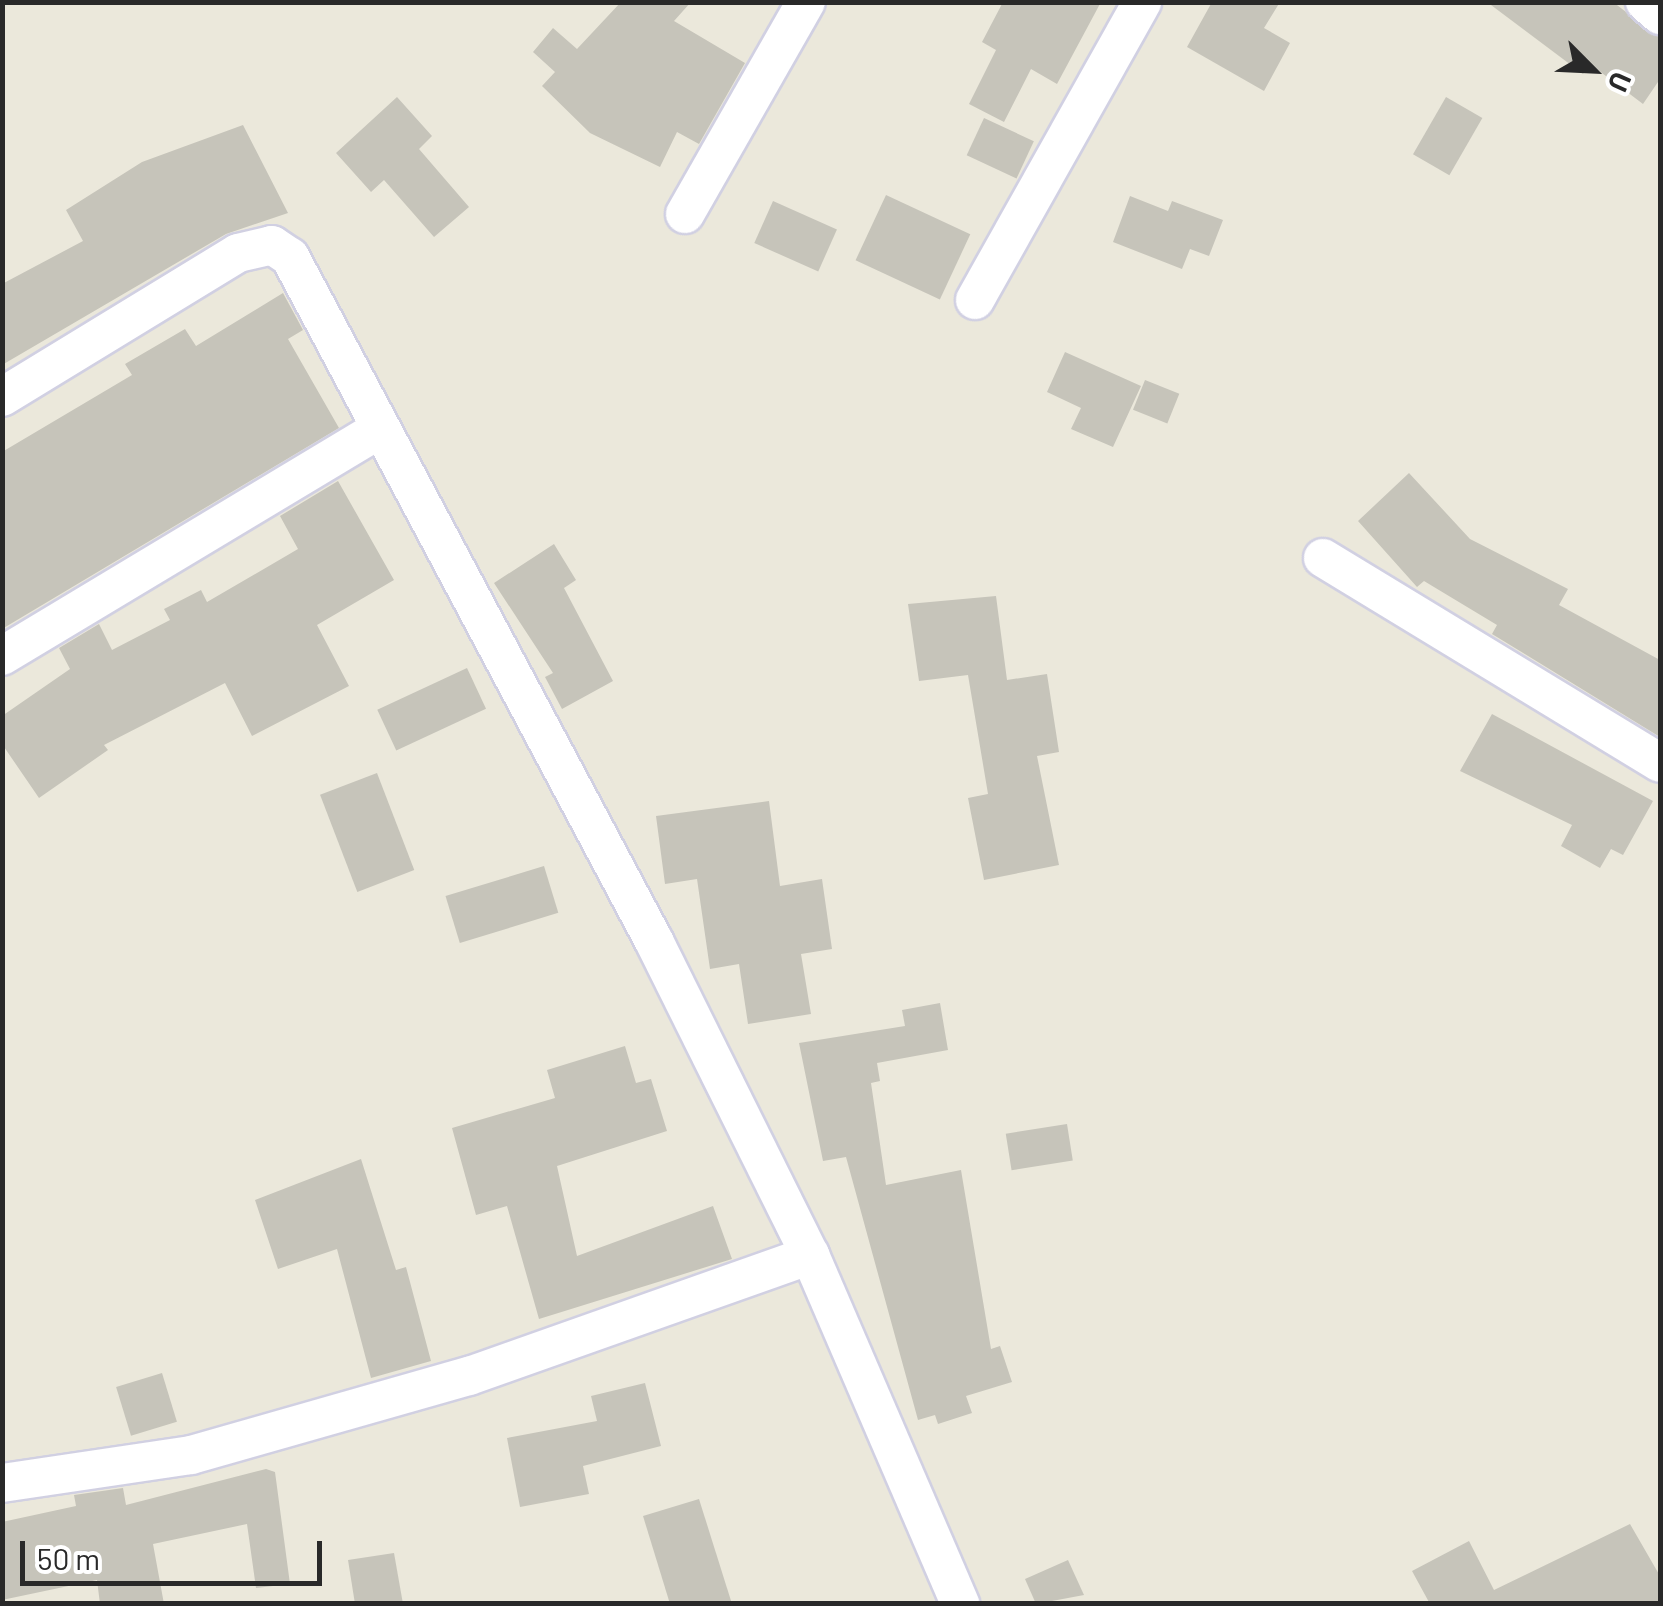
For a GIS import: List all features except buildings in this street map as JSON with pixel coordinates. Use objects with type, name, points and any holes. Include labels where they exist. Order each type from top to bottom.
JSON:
[{"type":"street","points":[[685,214],[806,2]]},
{"type":"street","points":[[976,300],[1142,2]]},
{"type":"street","points":[[1645,2],[1660,15]]},
{"type":"street","points":[[2,397],[238,254],[272,245],[290,257],[377,431],[654,941],[810,1255],[960,1604]]},
{"type":"street","points":[[2,656],[377,431]]},
{"type":"street","points":[[1324,558],[1660,763]]},
{"type":"street","points":[[2,1483],[228,1444],[470,1376],[810,1255]]}]
